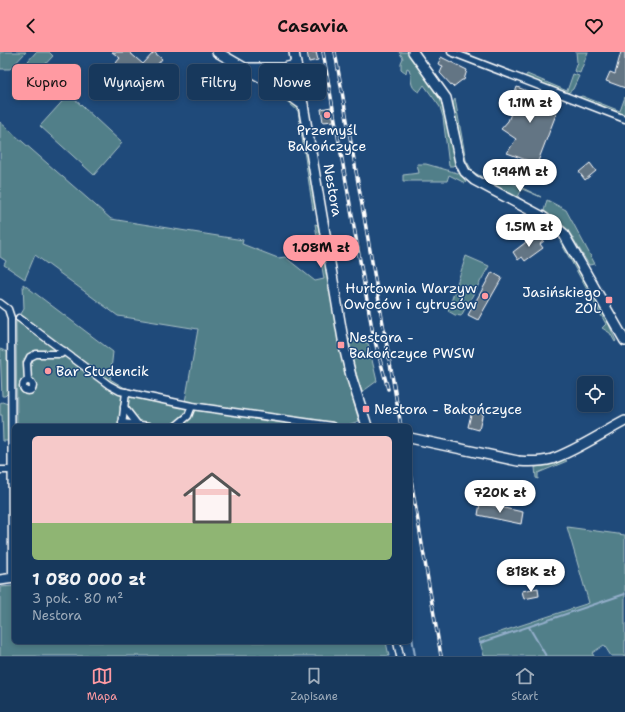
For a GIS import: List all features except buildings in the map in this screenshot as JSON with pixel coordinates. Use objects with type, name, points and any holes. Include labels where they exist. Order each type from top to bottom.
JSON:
[{"type":"street","points":[[217,52],[237,64]]},
{"type":"street","name":"Nestora","points":[[294,52],[296,64]]},
{"type":"street","points":[[413,52],[446,98],[460,162],[465,172],[474,180],[543,217],[563,233],[625,340]]},
{"type":"street","points":[[451,52],[625,119]]},
{"type":"street","points":[[296,100],[303,105]]},
{"type":"street","name":"Nestora","points":[[302,100],[345,351],[351,376],[366,424]]},
{"type":"street","points":[[0,302],[10,313],[13,313],[109,385],[126,392],[192,406],[319,424]]},
{"type":"street","points":[[10,313],[12,424]]},
{"type":"street","points":[[28,380],[27,363],[32,355],[61,354],[64,351]]},
{"type":"street","points":[[122,424],[126,392]]},
{"type":"street","points":[[178,424],[188,416],[192,406]]},
{"type":"street","points":[[124,407],[137,424]]},
{"type":"street","points":[[412,438],[518,461],[539,461],[558,456],[625,421]]},
{"type":"street","points":[[0,470],[12,470]]},
{"type":"street","points":[[0,580],[12,578]]},
{"type":"street","points":[[397,644],[400,656]]},
{"type":"green space","points":[[0,52],[26,52],[15,64],[12,64],[10,69],[0,69]]},
{"type":"green space","points":[[36,52],[49,52],[53,56],[46,64],[31,64],[28,61]]},
{"type":"green space","points":[[399,52],[409,52],[442,99],[456,163],[453,166],[449,166],[443,117],[440,107],[424,85],[419,92],[413,88],[409,69],[407,68],[406,73],[401,69],[403,58]]},
{"type":"green space","points":[[576,52],[588,52],[580,73],[574,71],[577,62]]},
{"type":"green space","points":[[527,74],[567,91],[573,74],[579,76],[573,89],[568,93],[525,77]]},
{"type":"green space","points":[[582,96],[620,111],[625,97],[625,116],[579,97]]},
{"type":"green space","points":[[455,99],[466,160],[473,172],[482,177],[480,178],[469,170],[465,162],[453,103]]},
{"type":"green space","points":[[64,100],[75,100],[122,143],[94,175],[40,126]]},
{"type":"green space","points":[[286,100],[293,102],[300,109],[316,207],[313,210],[298,111]]},
{"type":"green space","points":[[0,122],[111,219],[243,240],[242,244],[278,258],[285,257],[315,281],[324,279],[315,224],[318,225],[346,376],[359,421],[351,424],[17,424],[16,322],[24,309],[23,284],[113,352],[110,379],[125,388],[185,402],[198,329],[118,316],[35,255],[25,279],[4,265],[6,261],[0,257]]},
{"type":"green space","points":[[417,164],[426,164],[461,174],[466,182],[465,183],[449,175],[447,181],[403,181],[403,175],[419,173]]},
{"type":"green space","points":[[500,177],[541,197],[522,189],[518,197],[529,204],[488,182],[488,180],[497,184]]},
{"type":"green space","points":[[547,200],[566,210],[595,264],[589,265],[571,235],[561,223],[544,211]]},
{"type":"green space","points":[[562,239],[605,315],[616,341],[615,342],[610,333],[602,328],[606,324],[560,241]]},
{"type":"green space","points":[[466,256],[489,266],[461,316],[455,315],[448,311]]},
{"type":"green space","points":[[354,336],[361,341],[368,343],[377,381],[362,392],[353,363],[349,340]]},
{"type":"green space","points":[[0,349],[8,352],[8,393],[5,396],[2,396]]},
{"type":"green space","points":[[2,402],[8,404],[9,441],[3,441],[2,415],[0,415],[0,403]]},
{"type":"green space","points":[[564,459],[567,461],[538,473],[538,479],[536,478],[535,467],[549,465]]},
{"type":"green space","points":[[567,527],[625,535],[625,656],[611,656],[604,645],[592,653],[594,656],[484,656],[479,639],[589,603]]},
{"type":"green space","points":[[12,586],[12,644],[386,644],[389,656],[0,656],[0,587]]},
{"type":"waterway","points":[[480,643],[625,594]]},
{"type":"waterway","points":[[529,627],[546,656]]},
{"type":"waterway","points":[[412,637],[415,656]]},
{"type":"railway","points":[[323,52],[373,334],[388,389]]},
{"type":"railway","points":[[335,52],[401,424]]},
{"type":"railway","points":[[412,486],[441,656]]},
{"type":"place","name":"Przemyśl Bakończyce","points":[[327,115]]},
{"type":"place","name":"Hurtownia Warzyw Owoców i cytrusów","points":[[485,296]]},
{"type":"place","name":"Jasińskiego ZOL","points":[[609,300]]},
{"type":"place","name":"Nestora - Bakończyce PWSW","points":[[341,345]]},
{"type":"place","name":"Bar Studencik","points":[[48,371]]},
{"type":"place","name":"Nestora - Bakończyce","points":[[366,409]]}]
